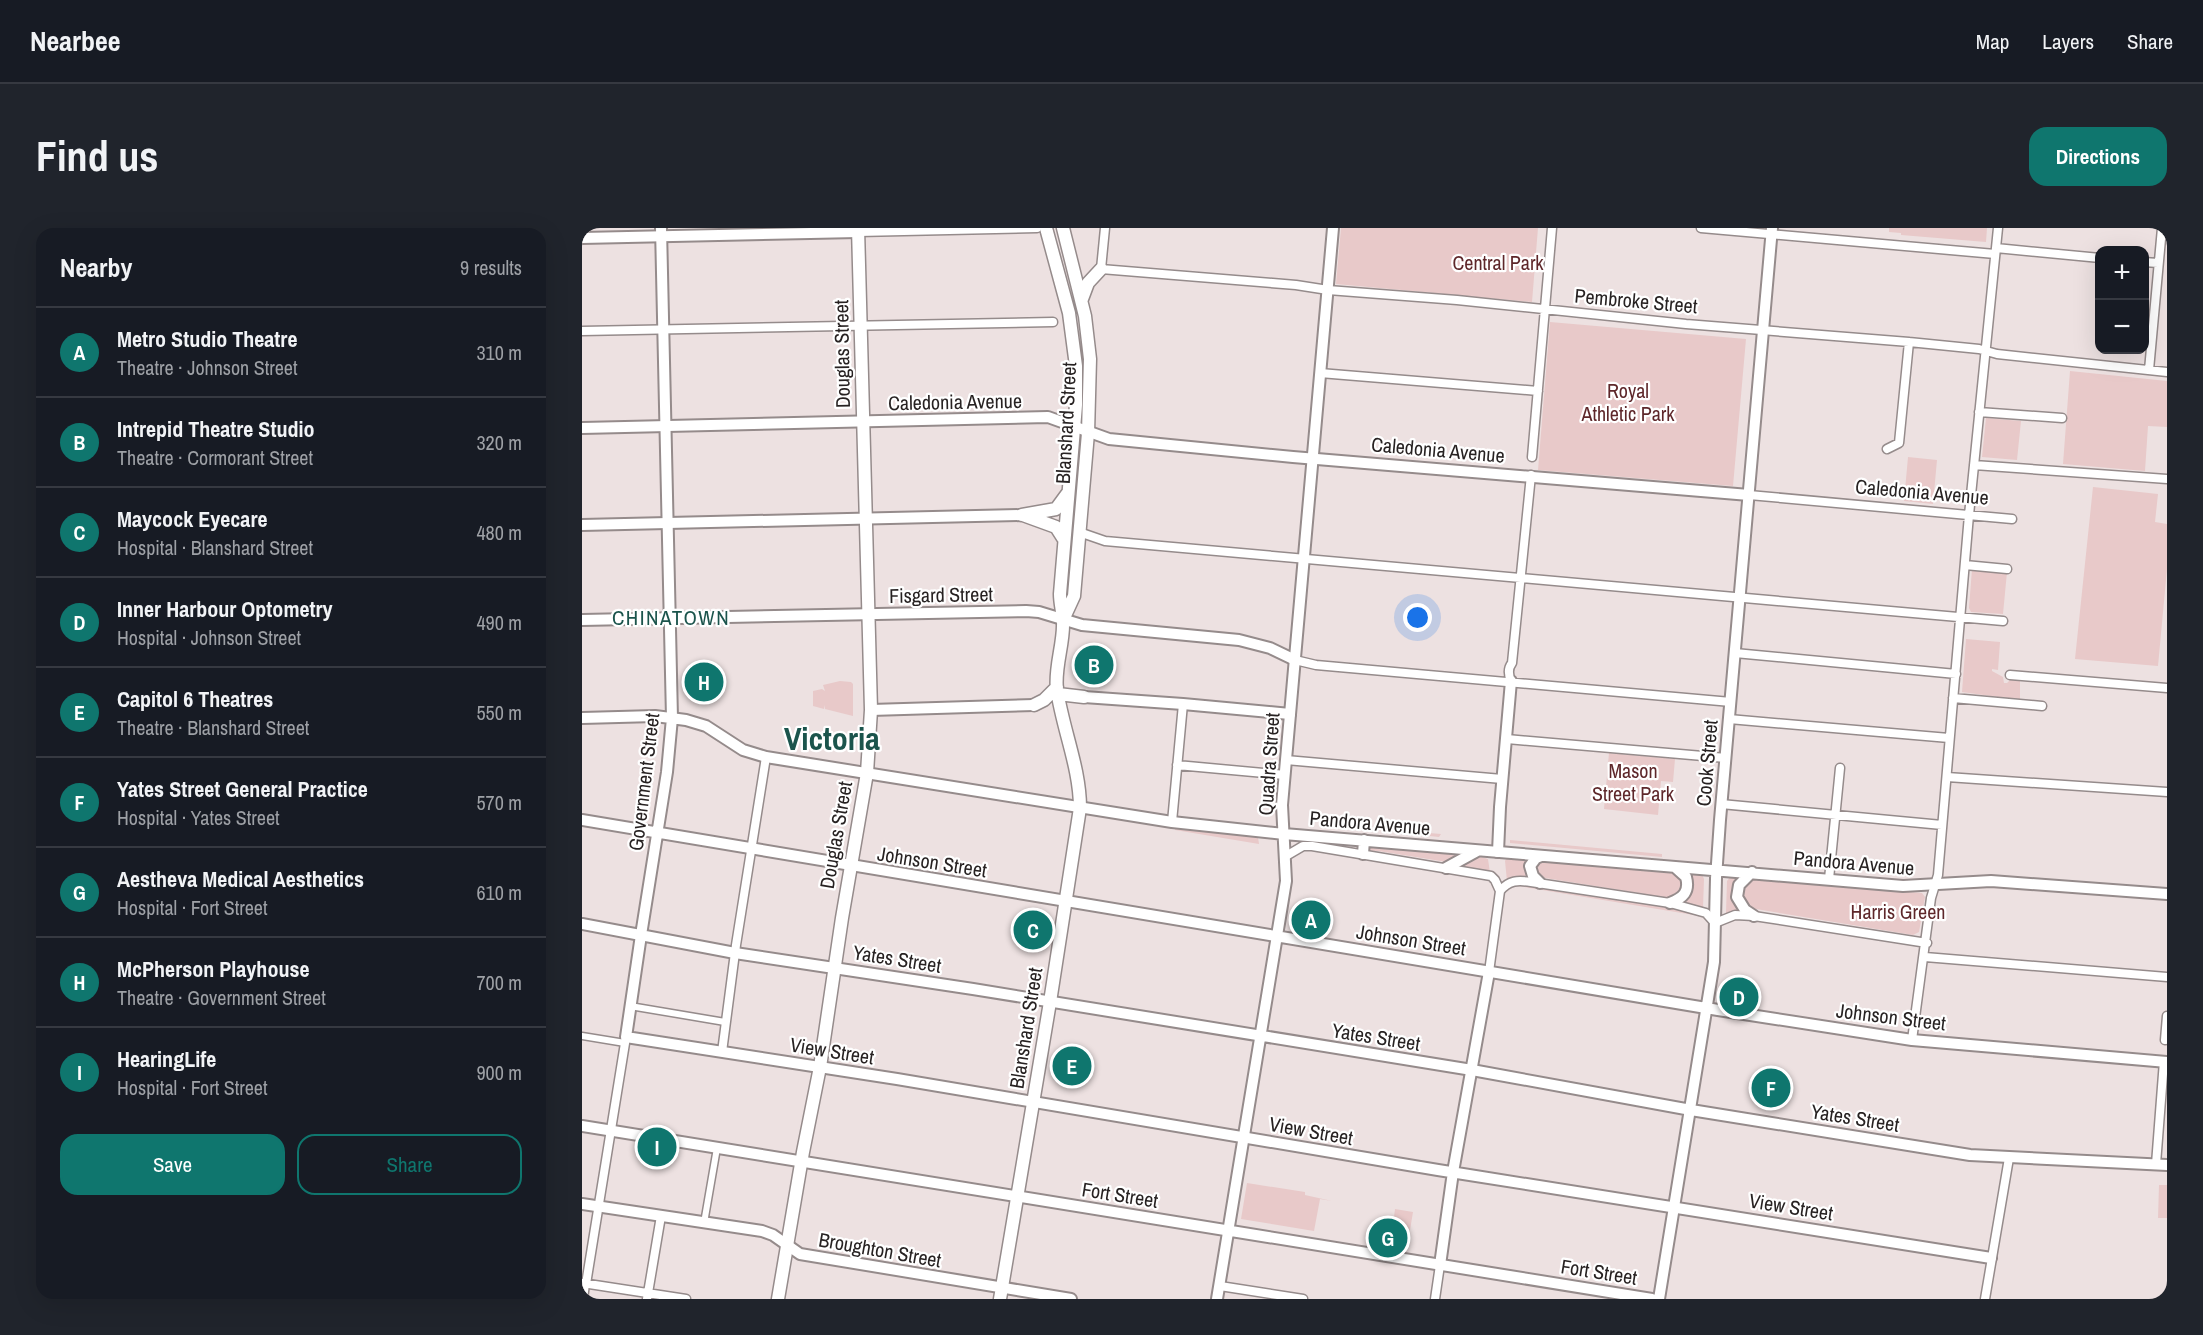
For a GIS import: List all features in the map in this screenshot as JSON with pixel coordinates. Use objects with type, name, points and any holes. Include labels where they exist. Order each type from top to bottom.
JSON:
[{"type":"main road","name":"Blanshard Street","points":[[1001,1293],[1034,1102],[1080,808],[1077,779],[1059,700],[1063,620],[1060,608],[1063,538],[1076,385],[1072,333],[1046,228]]},
{"type":"main road","name":"Blanshard Street","points":[[1063,228],[1081,300],[1090,359],[1088,433],[1074,596],[1063,620]]},
{"type":"main road","name":"Quadra Street","points":[[1217,1299],[1286,881],[1282,815],[1333,228]]},
{"type":"main road","points":[[582,238],[661,232],[858,230]]},
{"type":"main road","name":"Douglas Street","points":[[778,1299],[820,1067],[834,967],[867,773],[871,710],[858,230]]},
{"type":"main road","name":"Cook Street","points":[[1659,1299],[1715,951],[1721,804],[1772,231]]},
{"type":"main road","name":"Government Street","points":[[625,1040],[670,746],[672,718],[661,232]]},
{"type":"main road","points":[[1072,261],[1084,268],[1101,269]]},
{"type":"main road","points":[[1081,300],[1087,285],[1101,269]]},
{"type":"main road","name":"Caledonia Avenue","points":[[582,428],[1048,417],[1109,439],[1749,495]]},
{"type":"main road","points":[[582,525],[1022,515],[1056,509],[1067,494]]},
{"type":"main road","points":[[1022,515],[1056,527],[1063,538]]},
{"type":"main road","name":"Fisgard Street","points":[[582,620],[1026,611],[1039,612],[1082,625],[1239,640],[1270,648],[1295,660]]},
{"type":"main road","points":[[1498,852],[1511,681]]},
{"type":"main road","points":[[871,710],[1035,705],[1084,697],[1290,714]]},
{"type":"main road","points":[[1035,705],[1044,700],[1059,700]]},
{"type":"main road","name":"Pandora Avenue","points":[[582,718],[655,716],[672,718],[706,726],[743,750],[766,758],[1172,822],[1284,834],[1903,886],[1991,881],[2167,894]]},
{"type":"main road","name":"Johnson Street","points":[[582,820],[850,867],[1707,1009],[1912,1040],[2165,1061]]},
{"type":"main road","points":[[1363,854],[1364,840]]},
{"type":"main road","points":[[1446,868],[1477,850]]},
{"type":"main road","points":[[1540,883],[1533,876],[1530,866],[1536,858],[1541,856]]},
{"type":"main road","points":[[1670,903],[1681,899],[1687,889],[1686,877],[1676,868]]},
{"type":"main road","points":[[1752,872],[1739,885],[1737,897],[1745,910],[1754,916]]},
{"type":"main road","points":[[625,932],[633,929],[644,917]]},
{"type":"main road","name":"Yates Street","points":[[582,924],[735,953],[1472,1070],[1691,1110],[1970,1155],[2162,1164]]},
{"type":"main road","points":[[1440,1265],[1453,1172],[1489,972]]},
{"type":"main road","name":"View Street","points":[[625,1040],[820,1067],[1991,1258]]},
{"type":"main road","name":"Fort Street","points":[[582,1126],[1652,1299]]},
{"type":"main road","name":"Broughton Street","points":[[582,1204],[762,1231],[773,1234],[800,1254],[1001,1293],[1071,1299]]},
{"type":"street","points":[[858,230],[1037,228]]},
{"type":"street","points":[[1101,269],[1105,228]]},
{"type":"street","points":[[1532,458],[1552,228]]},
{"type":"street","points":[[1701,228],[1772,231],[2095,258]]},
{"type":"street","points":[[1912,1040],[1927,943],[1931,898],[1938,875],[1969,515],[1998,228]]},
{"type":"street","points":[[2149,370],[2162,228]]},
{"type":"street","points":[[2149,262],[2158,263]]},
{"type":"street","name":"Pembroke Street","points":[[1101,269],[1909,342],[2167,372]]},
{"type":"street","points":[[582,331],[1053,322]]},
{"type":"street","points":[[1887,450],[1899,443],[1909,342]]},
{"type":"street","points":[[1320,373],[1538,391]]},
{"type":"street","points":[[1979,412],[2062,418]]},
{"type":"street","points":[[1974,465],[2167,479]]},
{"type":"street","points":[[1511,681],[1509,667],[1512,663],[1531,475]]},
{"type":"street","name":"Caledonia Avenue","points":[[1749,495],[2012,519]]},
{"type":"street","points":[[1079,532],[1106,541],[2003,621]]},
{"type":"street","points":[[1965,565],[2007,569]]},
{"type":"street","points":[[1735,653],[1956,674]]},
{"type":"street","points":[[1295,660],[1316,665],[1731,702]]},
{"type":"street","points":[[2010,675],[2167,688]]},
{"type":"street","points":[[1953,698],[2042,706]]},
{"type":"street","points":[[1172,822],[1183,704]]},
{"type":"street","points":[[1729,718],[1949,738]]},
{"type":"street","points":[[1507,740],[1726,758]]},
{"type":"street","points":[[722,1052],[766,758]]},
{"type":"street","points":[[1286,760],[1502,779]]},
{"type":"street","points":[[1177,765],[1285,775]]},
{"type":"street","points":[[1829,879],[1840,768]]},
{"type":"street","points":[[1947,777],[2167,792]]},
{"type":"street","points":[[1721,804],[1942,825]]},
{"type":"street","name":"Pandora Avenue","points":[[1286,856],[1303,846],[1363,854],[1491,876],[1500,891]]},
{"type":"street","points":[[1489,972],[1500,891],[1514,880],[1670,903],[1706,913],[1715,923],[1735,915],[1754,916],[1927,943]]},
{"type":"street","points":[[1925,957],[2167,977]]},
{"type":"street","points":[[630,1006],[725,1022]]},
{"type":"street","points":[[2165,1040],[2167,1016]]},
{"type":"street","points":[[582,1036],[625,1040]]},
{"type":"street","name":"Government Street","points":[[584,1299],[584,1284],[599,1207],[625,1040]]},
{"type":"street","points":[[2162,1164],[2165,1061]]},
{"type":"street","points":[[704,1223],[717,1148]]},
{"type":"street","points":[[1985,1299],[2009,1158]]},
{"type":"street","points":[[648,1296],[661,1216]]},
{"type":"street","points":[[1435,1299],[1440,1265]]},
{"type":"street","points":[[584,1284],[648,1296],[686,1299]]},
{"type":"street","points":[[1220,1286],[1303,1299]]},
{"type":"green space","name":"Central Park","points":[[1341,228],[1538,228],[1532,302],[1336,284]]},
{"type":"green space","points":[[1889,228],[1987,228],[1986,242],[1901,235],[1901,233],[1889,232]]},
{"type":"green space","name":"Royal Athletic Park","points":[[1550,322],[1746,339],[1733,486],[1538,470]]},
{"type":"green space","points":[[2070,371],[2167,381],[2167,427],[2148,426],[2145,471],[2063,464]]},
{"type":"green space","points":[[1986,418],[2021,421],[2017,460],[1982,457]]},
{"type":"green space","points":[[1908,457],[1937,460],[1933,504],[1904,501]]},
{"type":"green space","points":[[2093,487],[2158,494],[2155,522],[2167,524],[2167,569],[2158,666],[2075,659]]},
{"type":"green space","points":[[1972,569],[2007,572],[2003,614],[1971,612],[1969,608]]},
{"type":"green space","points":[[1966,639],[2000,642],[1998,670],[1992,669],[1992,671],[2003,677],[2004,683],[2012,678],[2020,678],[2020,700],[1962,692]]},
{"type":"green space","points":[[840,681],[853,684],[853,716],[825,709],[825,705],[824,709],[813,706],[813,691],[822,689],[825,691],[823,685]]},
{"type":"green space","name":"Mason Street Park","points":[[1609,753],[1675,759],[1673,782],[1661,781],[1658,815],[1604,809]]},
{"type":"green space","points":[[1346,826],[1441,834],[1439,837]]},
{"type":"green space","points":[[1175,828],[1258,837],[1259,844],[1175,830]]},
{"type":"green space","points":[[1510,840],[1662,854],[1662,857],[1510,843]]},
{"type":"green space","points":[[1367,845],[1465,854],[1447,862],[1378,851],[1370,852]]},
{"type":"green space","points":[[1476,855],[1488,859],[1490,873],[1459,867],[1460,864]]},
{"type":"green space","points":[[1507,857],[1530,858],[1530,878],[1507,881],[1505,861]]},
{"type":"green space","points":[[1539,861],[1674,872],[1682,877],[1683,891],[1670,898],[1539,877],[1533,868]]},
{"type":"green space","points":[[1687,873],[1702,874],[1704,879],[1703,908],[1682,903]]},
{"type":"green space","points":[[1731,876],[1740,877],[1741,912],[1726,913],[1727,881]]},
{"type":"green space","name":"Harris Green","points":[[1748,880],[1922,893],[1925,897],[1919,932],[1913,935],[1750,908],[1740,895]]},
{"type":"green space","points":[[1519,884],[1700,913],[1700,916],[1512,885]]},
{"type":"green space","points":[[1247,1183],[1305,1192],[1305,1195],[1332,1201],[1320,1199],[1314,1231],[1241,1219]]},
{"type":"green space","points":[[2159,1185],[2167,1185],[2167,1218],[2158,1218]]},
{"type":"green space","points":[[1395,1209],[1413,1212],[1410,1230],[1402,1229],[1392,1232]]},
{"type":"place","name":"Intrepid Theatre Studio","points":[[1094,665]]},
{"type":"place","name":"McPherson Playhouse","points":[[704,682]]},
{"type":"place","name":"Metro Studio Theatre","points":[[1311,920]]},
{"type":"place","name":"Maycock Eyecare","points":[[1033,930]]},
{"type":"place","name":"Inner Harbour Optometry","points":[[1739,997]]},
{"type":"place","name":"Capitol 6 Theatres","points":[[1072,1066]]},
{"type":"place","name":"Yates Street General Practice","points":[[1771,1088]]},
{"type":"place","name":"HearingLife","points":[[657,1147]]},
{"type":"place","name":"Aestheva Medical Aesthetics","points":[[1388,1238]]},
{"type":"district","name":"CHINATOWN","points":[[671,618]]},
{"type":"district","name":"Victoria","points":[[832,739]]}]
